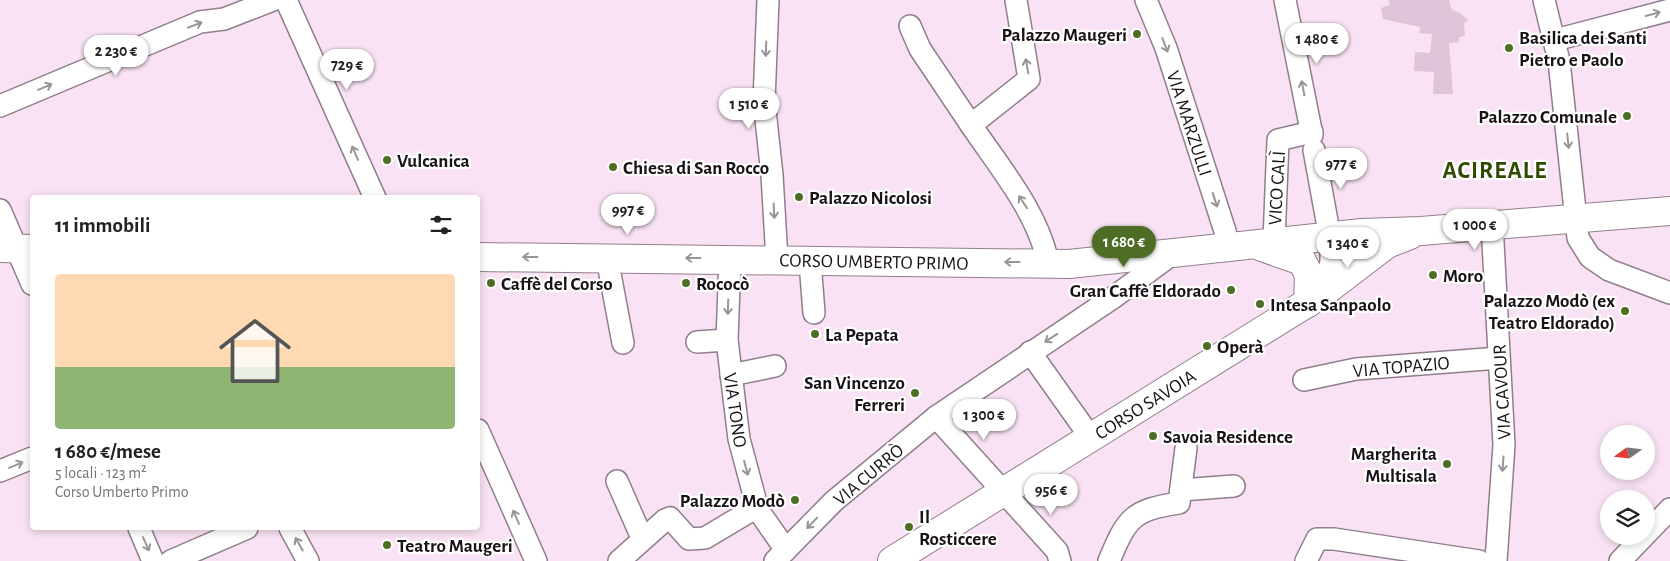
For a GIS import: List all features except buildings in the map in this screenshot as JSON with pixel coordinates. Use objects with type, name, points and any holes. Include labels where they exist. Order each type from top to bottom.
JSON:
[{"type":"street","points":[[0,105],[200,22],[224,19],[273,0]]},
{"type":"street","points":[[286,0],[374,195]]},
{"type":"street","points":[[768,0],[764,101],[772,176],[777,260]]},
{"type":"street","points":[[971,125],[1029,79],[1016,0]]},
{"type":"street","name":"VIA MARZULLI","points":[[1146,0],[1166,48],[1225,231],[1228,247]]},
{"type":"street","points":[[1286,0],[1330,236],[1331,263],[1314,299]]},
{"type":"street","points":[[1544,0],[1555,40],[1578,238],[1590,257],[1609,270],[1670,293]]},
{"type":"street","points":[[1555,40],[1670,10]]},
{"type":"street","points":[[910,26],[920,49],[1028,209],[1044,244],[1048,262]]},
{"type":"street","name":"VICO CALÌ","points":[[1266,242],[1278,140],[1313,139]]},
{"type":"street","points":[[0,210],[30,280]]},
{"type":"street","points":[[1421,231],[1576,217],[1670,211]]},
{"type":"street","name":"VIA CAVOUR","points":[[1492,224],[1504,444],[1496,561]]},
{"type":"street","name":"CORSO UMBERTO PRIMO","points":[[480,257],[730,259],[810,262],[1048,262],[1069,264],[1330,236],[1421,231]]},
{"type":"street","name":"CORSO SAVOIA","points":[[892,561],[1314,299],[1387,244],[1421,231]]},
{"type":"street","points":[[1266,242],[1302,261],[1309,275],[1314,299]]},
{"type":"street","name":"VIA CURRÒ","points":[[781,555],[834,501],[936,417],[1092,312],[1175,252]]},
{"type":"street","points":[[607,258],[623,343]]},
{"type":"street","name":"VIA TONO","points":[[730,259],[727,340],[739,439],[757,507],[781,555]]},
{"type":"street","points":[[810,262],[814,313]]},
{"type":"street","points":[[697,342],[727,340]]},
{"type":"street","points":[[1030,352],[1091,438]]},
{"type":"street","name":"VIA TOPAZIO","points":[[1304,380],[1356,369],[1499,358]]},
{"type":"street","points":[[731,375],[775,366]]},
{"type":"street","points":[[936,417],[1005,491],[1057,551],[1060,561]]},
{"type":"street","points":[[480,435],[536,561]]},
{"type":"street","points":[[1109,561],[1124,527],[1132,519],[1142,512],[1179,503],[1186,448]]},
{"type":"street","points":[[0,471],[30,459]]},
{"type":"street","points":[[617,481],[642,538]]},
{"type":"street","points":[[1181,490],[1234,486]]},
{"type":"street","points":[[619,561],[642,538],[670,518],[689,539],[702,539],[757,507]]},
{"type":"street","points":[[1655,525],[1670,509]]},
{"type":"street","points":[[140,530],[153,561]]},
{"type":"street","points":[[171,561],[242,530]]},
{"type":"street","points":[[291,530],[308,561]]},
{"type":"street","points":[[1306,561],[1316,539],[1334,538],[1479,561]]},
{"type":"street","points":[[1620,561],[1635,545]]},
{"type":"shaded area","points":[[1389,0],[1449,0],[1452,10],[1460,13],[1468,20],[1464,23],[1465,36],[1459,37],[1459,42],[1449,43],[1453,94],[1433,94],[1434,72],[1414,71],[1415,52],[1430,53],[1432,34],[1419,33],[1420,27],[1383,19],[1381,8],[1390,5]]},
{"type":"place","name":"Palazzo Maugeri","points":[[1137,34]]},
{"type":"place","name":"Basilica dei Santi Pietro e Paolo","points":[[1509,48]]},
{"type":"place","name":"Palazzo Comunale","points":[[1627,116]]},
{"type":"place","name":"Vulcanica","points":[[387,160]]},
{"type":"place","name":"Chiesa di San Rocco","points":[[613,167]]},
{"type":"place","name":"Palazzo Nicolosi","points":[[799,197]]},
{"type":"place","name":"Moro","points":[[1433,275]]},
{"type":"place","name":"Caffè del Corso","points":[[491,283]]},
{"type":"place","name":"Rococò","points":[[686,283]]},
{"type":"place","name":"Gran Caffè Eldorado","points":[[1231,290]]},
{"type":"place","name":"Intesa Sanpaolo","points":[[1260,304]]},
{"type":"place","name":"Palazzo Modò (ex Teatro Eldorado)","points":[[1625,311]]},
{"type":"place","name":"La Pepata","points":[[815,334]]},
{"type":"place","name":"Operà","points":[[1207,346]]},
{"type":"place","name":"San Vincenzo Ferreri","points":[[915,393]]},
{"type":"place","name":"Savoia Residence","points":[[1153,436]]},
{"type":"place","name":"Margherita Multisala","points":[[1447,464]]},
{"type":"place","name":"Palazzo Modò","points":[[795,500]]},
{"type":"place","name":"Il Rosticcere","points":[[909,527]]},
{"type":"place","name":"Teatro Maugeri","points":[[387,545]]},
{"type":"district","name":"ACIREALE","points":[[1495,170]]}]
